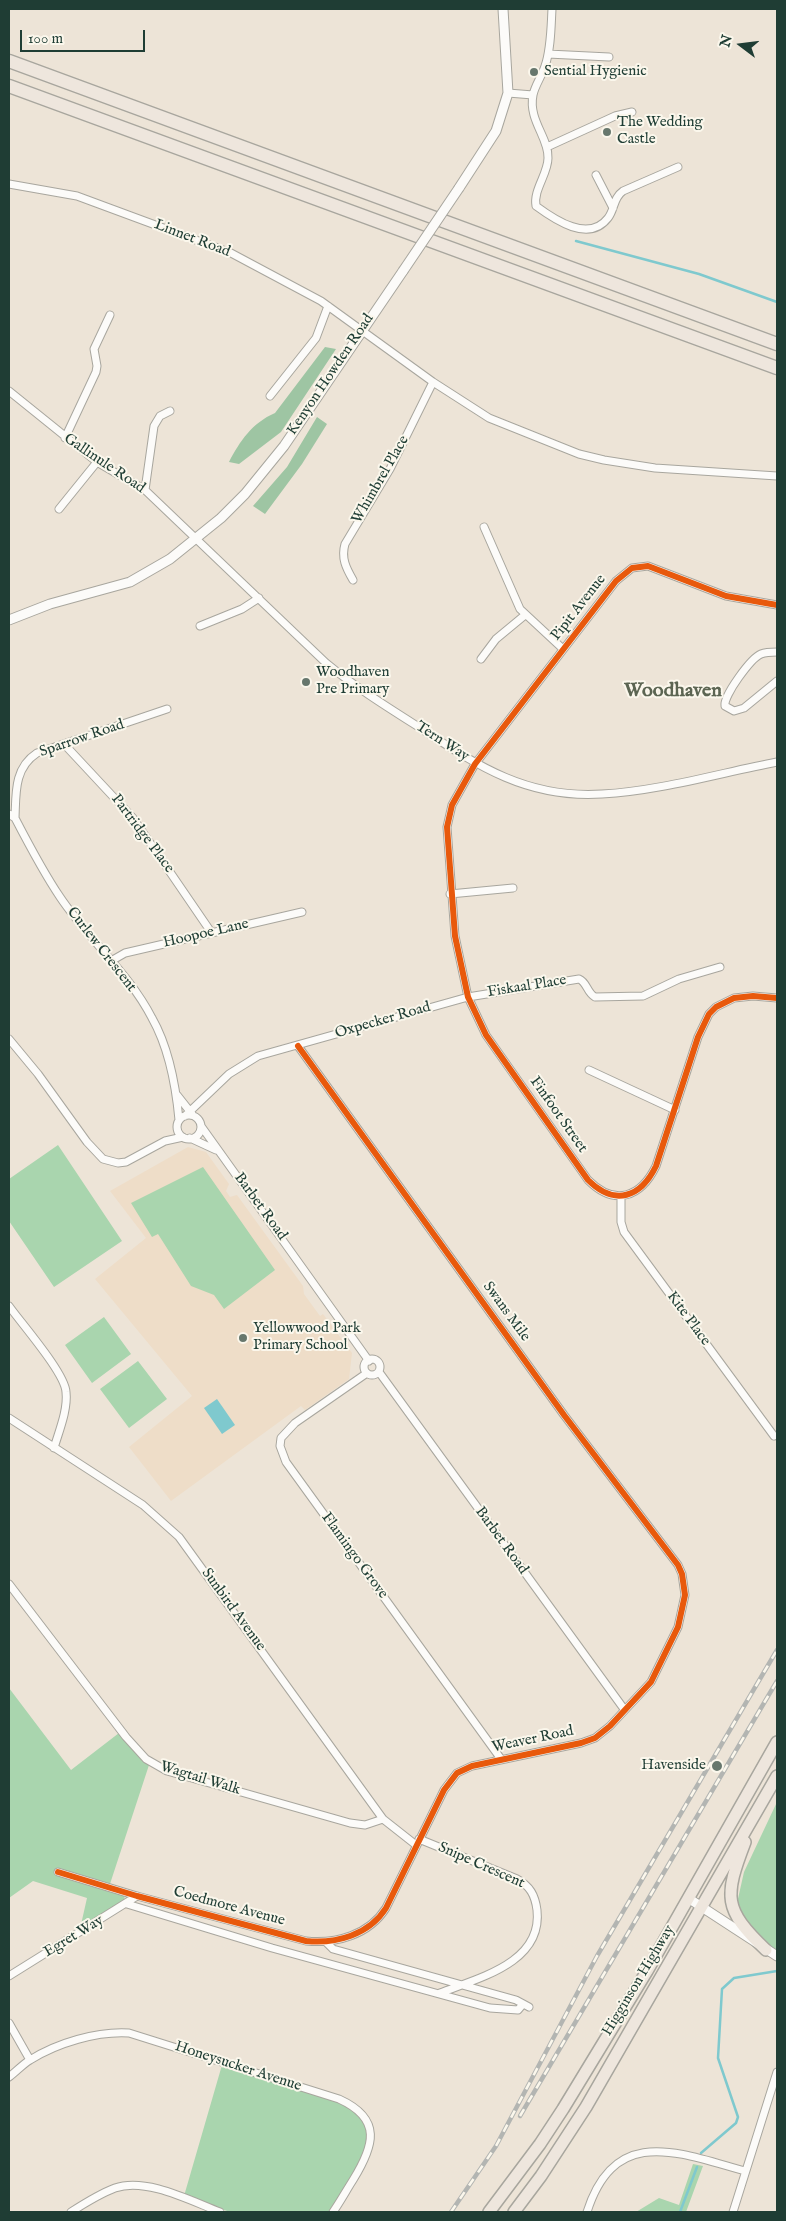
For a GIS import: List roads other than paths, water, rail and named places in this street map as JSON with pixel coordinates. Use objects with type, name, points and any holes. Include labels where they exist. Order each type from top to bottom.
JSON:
[{"type":"highway","points":[[9,61],[777,344]]},
{"type":"highway","points":[[9,86],[777,368]]},
{"type":"highway","name":"Higginson Highway","points":[[489,2212],[559,2116],[688,1898],[777,1742]]},
{"type":"highway","name":"Higginson Highway","points":[[514,2212],[542,2176],[586,2107],[777,1776]]},
{"type":"highway","points":[[758,1810],[734,1869],[731,1899],[739,1922],[766,1950]]},
{"type":"street","name":"Kenyon Howden Road","points":[[9,620],[50,604],[130,582],[170,559],[239,500],[265,470],[403,271],[496,131],[508,93],[503,9]]},
{"type":"street","points":[[552,9],[548,54],[542,75],[533,95],[536,127],[547,147],[548,163],[536,196],[536,206],[570,226],[582,229],[594,228],[610,216],[616,197],[623,191],[678,167]]},
{"type":"street","points":[[548,54],[609,57]]},
{"type":"street","points":[[508,93],[533,95]]},
{"type":"street","points":[[547,147],[615,116],[632,112]]},
{"type":"street","points":[[596,175],[613,208]]},
{"type":"street","name":"Linnet Road","points":[[9,184],[77,196],[198,239],[264,270],[328,306],[361,330]]},
{"type":"street","points":[[270,396],[316,338],[328,306]]},
{"type":"street","points":[[65,438],[96,372],[95,344],[110,315]]},
{"type":"street","points":[[361,330],[433,382],[489,418],[579,454],[655,468],[777,476]]},
{"type":"street","name":"Whimbrel Place","points":[[353,580],[345,565],[343,556],[345,544],[390,469],[433,382]]},
{"type":"street","name":"Gallinule Road","points":[[9,391],[97,462],[145,490],[196,538]]},
{"type":"street","points":[[145,490],[154,426],[160,416],[170,411]]},
{"type":"street","points":[[59,509],[97,462]]},
{"type":"street","points":[[484,526],[516,603],[524,614],[563,649]]},
{"type":"street","name":"Tern Way","points":[[196,538],[326,663],[349,681],[475,764],[521,784],[556,792],[582,795],[617,793],[777,762]]},
{"type":"street","name":"Pipit Avenue","points":[[475,764],[616,581],[636,566],[658,569],[733,598],[777,604]]},
{"type":"street","points":[[200,626],[242,609],[259,598]]},
{"type":"street","points":[[481,659],[496,639],[524,614]]},
{"type":"street","points":[[777,652],[765,652],[757,656],[726,697],[725,706],[734,711],[744,708],[777,681]]},
{"type":"street","name":"Sparrow Road","points":[[12,816],[17,784],[24,764],[38,753],[167,709]]},
{"type":"street","name":"Partridge Place","points":[[64,744],[133,818],[211,932]]},
{"type":"street","name":"Finfoot Street","points":[[475,764],[452,805],[448,822],[450,894],[459,961],[468,997],[486,1035],[588,1180],[607,1193],[621,1196]]},
{"type":"street","name":"Curlew Crescent","points":[[12,816],[60,898],[111,961],[152,1017],[161,1039],[177,1095],[187,1117]]},
{"type":"street","points":[[450,894],[513,888]]},
{"type":"street","name":"Hoopoe Lane","points":[[111,961],[125,953],[302,912]]},
{"type":"street","name":"Fiskaal Place","points":[[468,997],[579,979],[583,981],[588,992],[595,997],[634,997],[651,993],[679,980],[720,967]]},
{"type":"street","points":[[621,1196],[632,1194],[648,1181],[656,1166],[698,1037],[709,1014],[716,1007],[734,998],[753,996],[777,998]]},
{"type":"street","name":"Oxpecker Road","points":[[187,1117],[203,1098],[245,1062],[258,1056],[468,997]]},
{"type":"street","points":[[9,1039],[38,1074],[87,1142],[103,1159],[118,1163],[126,1162],[165,1141],[187,1117]]},
{"type":"street","name":"Swans Mile","points":[[298,1046],[564,1415],[678,1565],[682,1574],[685,1595]]},
{"type":"street","points":[[589,1070],[675,1110]]},
{"type":"street","name":"Curlew Crescent","points":[[177,1095],[187,1117]]},
{"type":"street","points":[[187,1117],[178,1131],[187,1138]]},
{"type":"street","name":"Barbet Road","points":[[187,1117],[201,1126],[369,1360]]},
{"type":"street","points":[[165,1141],[197,1136],[201,1126]]},
{"type":"street","name":"Barbet Road","points":[[187,1138],[219,1152]]},
{"type":"street","name":"Kite Place","points":[[621,1196],[621,1222],[624,1232],[774,1436]]},
{"type":"street","points":[[9,1306],[60,1375],[66,1388],[66,1401],[54,1448]]},
{"type":"street","points":[[369,1360],[377,1362],[379,1372],[372,1375],[367,1373],[365,1366],[369,1360]]},
{"type":"street","name":"Barbet Road","points":[[379,1372],[624,1709]]},
{"type":"street","name":"Flamingo Grove","points":[[367,1373],[294,1423],[281,1438],[281,1450],[286,1462],[501,1759]]},
{"type":"street","name":"Sunbird Avenue","points":[[9,1418],[143,1505],[180,1537],[383,1819],[417,1842]]},
{"type":"street","name":"Wagtail Walk","points":[[9,1584],[126,1737],[152,1763],[168,1771],[350,1822],[365,1825],[383,1819]]},
{"type":"street","name":"Weaver Road","points":[[386,1908],[444,1790],[457,1773],[465,1768],[501,1759],[589,1740],[610,1726],[650,1682],[659,1668],[678,1627],[685,1595]]},
{"type":"street","name":"Snipe Crescent","points":[[417,1842],[517,1879],[529,1887],[536,1899],[536,1927],[530,1943],[522,1953],[509,1964],[439,1994]]},
{"type":"street","name":"Coedmore Avenue","points":[[58,1872],[137,1896],[306,1941],[326,1942],[371,1927],[386,1908]]},
{"type":"street","name":"Egret Way","points":[[9,1976],[137,1896]]},
{"type":"street","points":[[688,1898],[777,1956]]},
{"type":"street","name":"Coedmore Avenue","points":[[127,1904],[272,1948],[490,2008],[518,2010],[526,2005],[460,1985]]},
{"type":"street","points":[[326,1942],[334,1949],[460,1985]]},
{"type":"street","points":[[9,2023],[30,2060]]},
{"type":"street","name":"Honeysucker Avenue","points":[[9,2077],[30,2060],[84,2039],[116,2032],[128,2033],[348,2103],[366,2118],[370,2127],[371,2146],[362,2165],[333,2212]]},
{"type":"street","points":[[733,2212],[777,2072]]},
{"type":"street","points":[[587,2212],[596,2190],[611,2169],[639,2153],[654,2150],[672,2151],[745,2171]]},
{"type":"street","points":[[71,2212],[97,2196],[116,2188],[129,2186],[152,2188],[220,2212]]},
{"type":"water","points":[[217,1399],[235,1425],[222,1434],[204,1408]]},
{"type":"waterway","points":[[576,241],[699,274],[777,302]]},
{"type":"waterway","points":[[701,2153],[736,2123],[738,2117],[718,2058],[722,1989],[734,1978],[777,1971]]},
{"type":"waterway","points":[[680,2212],[697,2167]]},
{"type":"railway","points":[[451,2212],[496,2146],[597,1956],[777,1650]]},
{"type":"railway","points":[[520,2116],[777,1681]]},
{"type":"place","name":"Sential Hygienic","points":[[534,72]]},
{"type":"place","name":"The Wedding Castle","points":[[607,132]]},
{"type":"place","name":"Woodhaven Pre Primary","points":[[306,682]]},
{"type":"place","name":"Yellowwood Park Primary School","points":[[243,1338]]},
{"type":"place","name":"Havenside","points":[[717,1766]]},
{"type":"district","name":"Woodhaven","points":[[673,692]]}]
